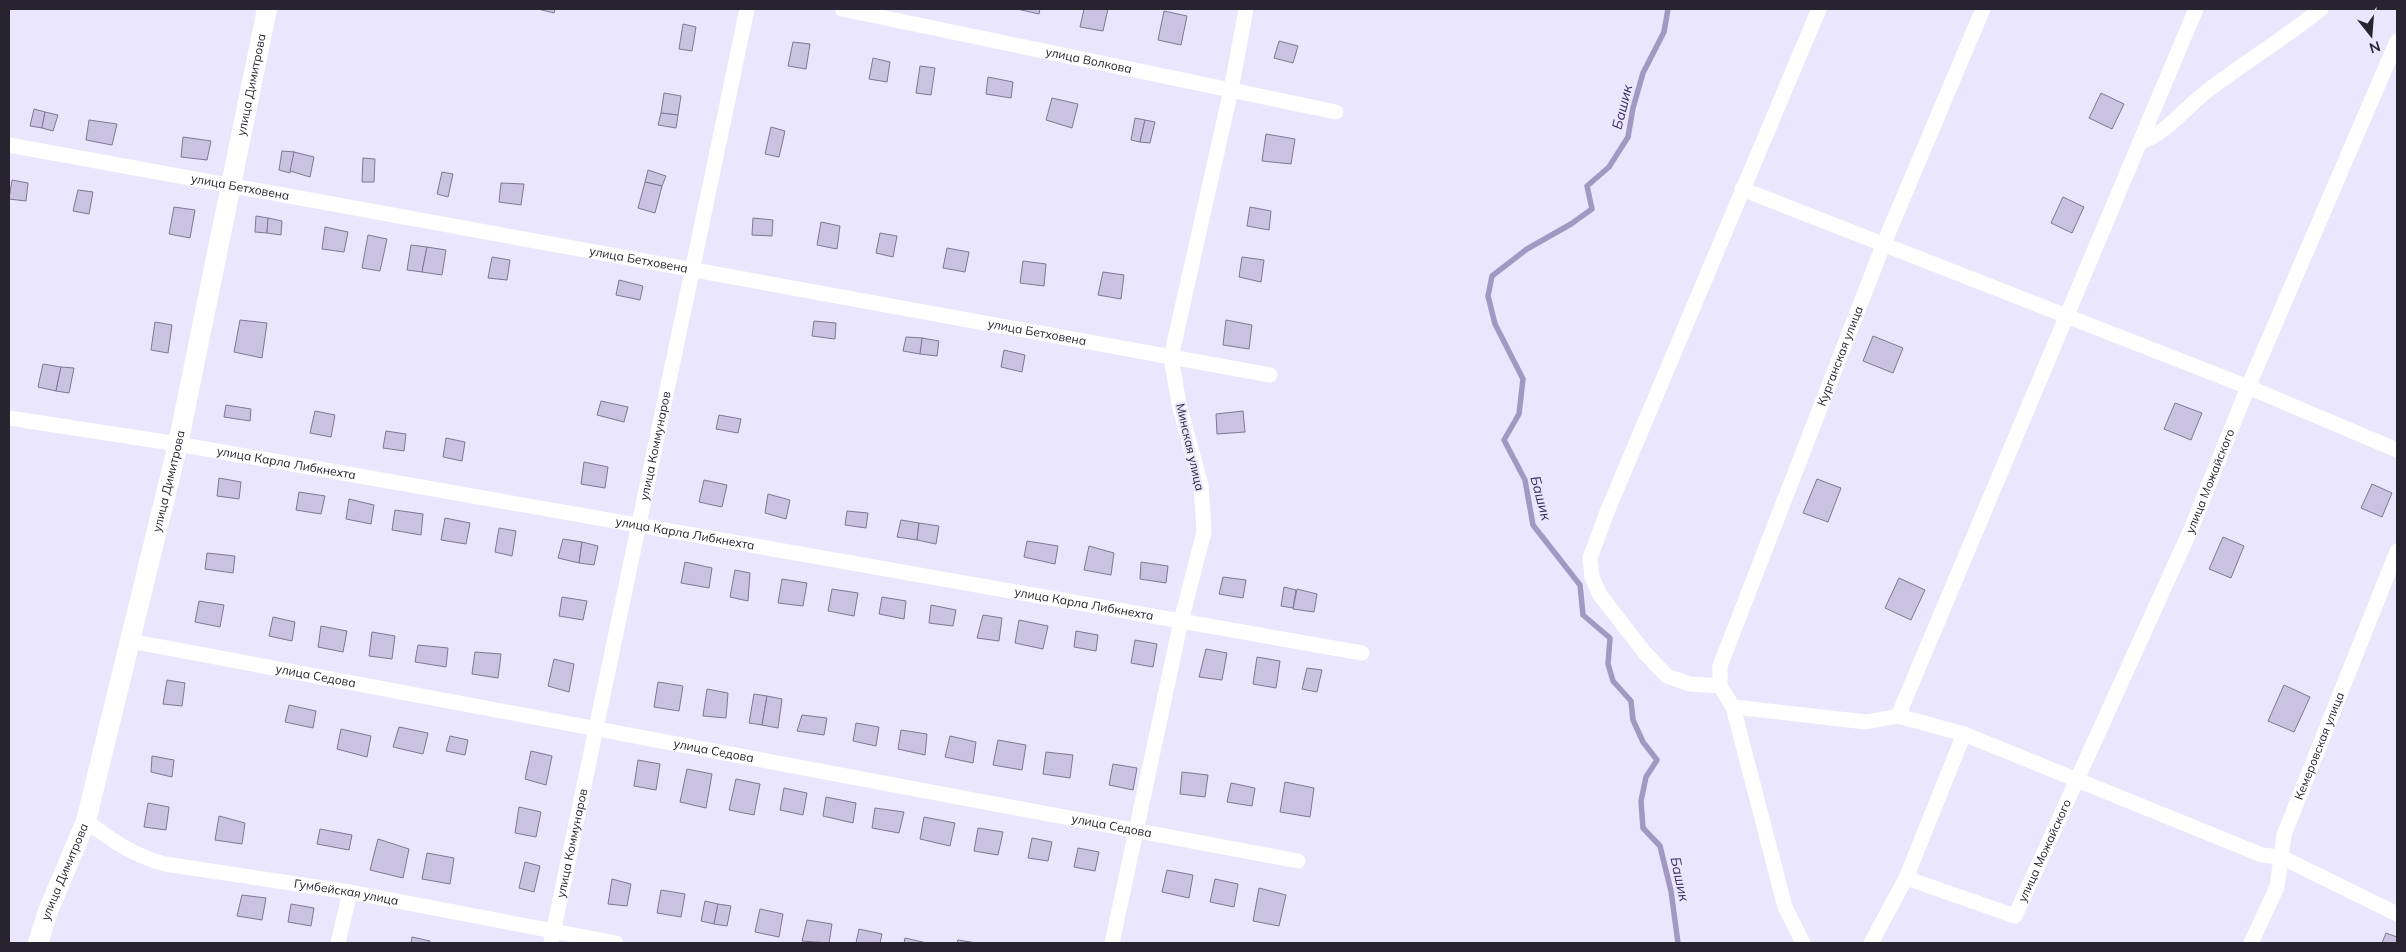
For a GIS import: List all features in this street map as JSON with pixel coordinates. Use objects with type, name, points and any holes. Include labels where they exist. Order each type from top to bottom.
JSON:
[{"type":"street","name":"улица Димитрова","points":[[38,943],[48,911],[86,821],[178,444],[267,9]]},
{"type":"street","name":"улица Коммунаров","points":[[552,937],[747,9]]},
{"type":"street","name":"улица Волкова","points":[[842,9],[1336,112]]},
{"type":"street","name":"Минская улица","points":[[1112,943],[1180,621],[1204,532],[1201,485],[1179,404],[1171,357],[1231,90],[1246,9]]},
{"type":"street","points":[[1803,943],[1785,907],[1733,707],[1720,686],[1690,684],[1667,676],[1646,654],[1600,595],[1592,577],[1590,558],[1607,512],[1819,9]]},
{"type":"street","name":"Курганская улица","points":[[1720,686],[1720,666],[1884,243],[1983,9]]},
{"type":"street","points":[[1898,716],[2196,9]]},
{"type":"street","points":[[2141,142],[2153,138],[2209,89],[2262,53],[2321,9]]},
{"type":"street","name":"улица Можайского","points":[[1906,878],[2015,916],[2191,530],[2248,387],[2397,41]]},
{"type":"street","name":"улица Бетховена","points":[[9,144],[1270,375]]},
{"type":"street","points":[[1742,189],[2068,315],[2248,387],[2397,450]]},
{"type":"street","name":"улица Карла Либкнехта","points":[[9,418],[178,444],[1362,653]]},
{"type":"street","name":"Кемеровская улица","points":[[2251,943],[2277,886],[2284,835],[2397,550]]},
{"type":"street","name":"улица Седова","points":[[130,641],[1298,861]]},
{"type":"street","points":[[1733,707],[1866,722],[1898,716],[1964,734],[2077,778],[2262,855],[2281,857],[2397,914]]},
{"type":"street","points":[[1871,943],[1906,878],[1964,734]]},
{"type":"street","name":"Гумбейская улица","points":[[86,821],[124,848],[141,857],[165,864],[350,892],[552,937],[616,943]]},
{"type":"street","points":[[338,943],[350,892]]},
{"type":"building","points":[[538,9],[555,9],[554,13]]},
{"type":"building","points":[[1017,9],[1040,9],[1039,14]]},
{"type":"building","points":[[1084,9],[1108,9],[1103,31],[1080,27]]},
{"type":"building","points":[[1164,11],[1187,16],[1181,45],[1158,40]]},
{"type":"building","points":[[683,24],[696,27],[692,51],[679,49]]},
{"type":"building","points":[[1279,41],[1298,46],[1293,63],[1274,58]]},
{"type":"building","points":[[793,42],[810,44],[806,69],[788,66]]},
{"type":"building","points":[[873,58],[890,62],[887,82],[869,79]]},
{"type":"building","points":[[920,66],[935,68],[931,95],[916,93]]},
{"type":"building","points":[[988,77],[1013,82],[1011,98],[986,94]]},
{"type":"building","points":[[664,93],[681,96],[678,115],[661,113]]},
{"type":"building","points":[[2101,93],[2124,104],[2112,129],[2089,118]]},
{"type":"building","points":[[1052,98],[1078,104],[1072,128],[1046,120]]},
{"type":"building","points":[[34,109],[45,112],[42,128],[30,126]]},
{"type":"building","points":[[45,112],[58,115],[53,131],[42,128]]},
{"type":"building","points":[[661,113],[678,115],[676,128],[658,125]]},
{"type":"building","points":[[1135,118],[1145,120],[1140,142],[1131,140]]},
{"type":"building","points":[[89,120],[117,124],[112,145],[86,140]]},
{"type":"building","points":[[1145,120],[1155,122],[1150,143],[1140,142]]},
{"type":"building","points":[[771,127],[785,131],[779,157],[765,154]]},
{"type":"building","points":[[1266,134],[1295,139],[1291,164],[1262,161]]},
{"type":"building","points":[[183,137],[211,141],[207,160],[181,157]]},
{"type":"building","points":[[282,151],[295,152],[290,173],[279,170]]},
{"type":"building","points":[[294,152],[314,157],[310,177],[290,171]]},
{"type":"building","points":[[363,158],[375,159],[374,182],[362,182]]},
{"type":"building","points":[[648,170],[666,176],[662,186],[645,182]]},
{"type":"building","points":[[442,172],[453,174],[448,197],[437,194]]},
{"type":"building","points":[[12,180],[28,183],[26,201],[9,199]]},
{"type":"building","points":[[645,182],[662,186],[655,213],[638,208]]},
{"type":"building","points":[[501,183],[524,184],[521,205],[499,202]]},
{"type":"building","points":[[78,190],[93,192],[89,214],[73,211]]},
{"type":"building","points":[[2063,197],[2084,207],[2072,233],[2051,223]]},
{"type":"building","points":[[174,207],[195,210],[190,238],[169,234]]},
{"type":"building","points":[[1250,207],[1271,211],[1269,230],[1247,226]]},
{"type":"building","points":[[256,216],[268,218],[267,233],[255,232]]},
{"type":"building","points":[[268,218],[282,221],[281,235],[267,233]]},
{"type":"building","points":[[753,218],[773,220],[772,236],[752,235]]},
{"type":"building","points":[[821,222],[840,226],[837,249],[817,245]]},
{"type":"building","points":[[325,227],[348,232],[344,252],[322,249]]},
{"type":"building","points":[[880,233],[897,236],[893,257],[876,253]]},
{"type":"building","points":[[368,235],[387,239],[380,271],[362,268]]},
{"type":"building","points":[[411,245],[427,247],[422,272],[407,270]]},
{"type":"building","points":[[427,247],[446,250],[442,275],[422,272]]},
{"type":"building","points":[[947,248],[969,252],[965,272],[943,268]]},
{"type":"building","points":[[492,257],[510,260],[507,280],[488,278]]},
{"type":"building","points":[[1242,257],[1264,260],[1261,282],[1239,277]]},
{"type":"building","points":[[1023,261],[1046,264],[1044,286],[1020,283]]},
{"type":"building","points":[[1103,272],[1124,275],[1121,299],[1098,295]]},
{"type":"building","points":[[619,280],[643,286],[640,300],[616,295]]},
{"type":"building","points":[[240,320],[267,323],[262,358],[234,352]]},
{"type":"building","points":[[1226,320],[1252,325],[1249,349],[1223,345]]},
{"type":"building","points":[[814,321],[836,323],[835,339],[812,336]]},
{"type":"building","points":[[155,322],[172,325],[168,353],[151,350]]},
{"type":"building","points":[[1873,336],[1903,348],[1893,373],[1863,361]]},
{"type":"building","points":[[906,337],[923,338],[920,354],[903,351]]},
{"type":"building","points":[[922,338],[939,341],[937,356],[920,354]]},
{"type":"building","points":[[1004,350],[1025,355],[1022,372],[1001,367]]},
{"type":"building","points":[[43,364],[61,367],[56,391],[38,387]]},
{"type":"building","points":[[61,367],[74,368],[69,393],[56,391]]},
{"type":"building","points":[[601,401],[628,407],[624,422],[597,415]]},
{"type":"building","points":[[2175,403],[2202,413],[2191,440],[2164,429]]},
{"type":"building","points":[[226,405],[251,409],[250,421],[224,417]]},
{"type":"building","points":[[315,411],[335,415],[331,437],[310,433]]},
{"type":"building","points":[[1243,411],[1245,432],[1217,434],[1216,414]]},
{"type":"building","points":[[719,415],[741,419],[738,433],[716,429]]},
{"type":"building","points":[[386,431],[406,434],[404,451],[383,448]]},
{"type":"building","points":[[446,438],[465,442],[462,461],[443,457]]},
{"type":"building","points":[[584,462],[608,467],[605,488],[581,484]]},
{"type":"building","points":[[219,478],[241,482],[239,499],[217,496]]},
{"type":"building","points":[[1817,479],[1841,488],[1828,522],[1803,513]]},
{"type":"building","points":[[704,480],[727,485],[722,507],[699,502]]},
{"type":"building","points":[[2372,484],[2392,493],[2382,517],[2361,508]]},
{"type":"building","points":[[299,492],[325,496],[321,514],[296,510]]},
{"type":"building","points":[[768,494],[790,500],[786,519],[765,513]]},
{"type":"building","points":[[349,499],[374,505],[371,524],[346,519]]},
{"type":"building","points":[[395,510],[423,514],[421,535],[392,530]]},
{"type":"building","points":[[847,511],[868,513],[866,528],[845,525]]},
{"type":"building","points":[[445,518],[470,523],[466,544],[441,540]]},
{"type":"building","points":[[901,520],[919,523],[917,540],[897,537]]},
{"type":"building","points":[[919,523],[939,526],[936,544],[917,540]]},
{"type":"building","points":[[499,528],[516,531],[512,556],[495,552]]},
{"type":"building","points":[[2223,537],[2244,546],[2231,578],[2209,569]]},
{"type":"building","points":[[563,539],[582,542],[579,563],[558,558]]},
{"type":"building","points":[[1027,541],[1058,546],[1055,564],[1024,557]]},
{"type":"building","points":[[582,542],[598,546],[594,565],[579,563]]},
{"type":"building","points":[[1089,546],[1114,553],[1111,575],[1084,570]]},
{"type":"building","points":[[207,553],[235,556],[233,573],[205,569]]},
{"type":"building","points":[[685,562],[712,568],[709,588],[681,583]]},
{"type":"building","points":[[1141,562],[1168,566],[1166,583],[1140,579]]},
{"type":"building","points":[[735,570],[750,573],[748,601],[730,597]]},
{"type":"building","points":[[1223,577],[1246,580],[1243,598],[1219,594]]},
{"type":"building","points":[[1899,578],[1925,590],[1911,620],[1885,608]]},
{"type":"building","points":[[782,579],[807,583],[803,606],[778,603]]},
{"type":"building","points":[[1284,587],[1296,590],[1293,608],[1281,606]]},
{"type":"building","points":[[832,589],[858,593],[854,616],[828,611]]},
{"type":"building","points":[[1297,589],[1317,594],[1314,612],[1293,609]]},
{"type":"building","points":[[562,597],[587,601],[583,620],[559,616]]},
{"type":"building","points":[[882,597],[906,601],[904,619],[879,614]]},
{"type":"building","points":[[199,601],[224,605],[220,627],[195,622]]},
{"type":"building","points":[[931,605],[956,610],[953,626],[929,623]]},
{"type":"building","points":[[983,615],[1002,618],[999,641],[977,638]]},
{"type":"building","points":[[273,617],[295,622],[292,641],[269,636]]},
{"type":"building","points":[[1019,620],[1048,626],[1043,649],[1015,643]]},
{"type":"building","points":[[321,626],[347,631],[343,652],[318,647]]},
{"type":"building","points":[[1076,631],[1098,635],[1096,651],[1074,647]]},
{"type":"building","points":[[372,632],[395,636],[392,659],[369,656]]},
{"type":"building","points":[[1135,640],[1157,644],[1153,667],[1131,663]]},
{"type":"building","points":[[418,645],[448,648],[446,667],[415,662]]},
{"type":"building","points":[[1206,649],[1227,653],[1222,680],[1199,677]]},
{"type":"building","points":[[475,652],[501,654],[498,678],[472,674]]},
{"type":"building","points":[[1257,657],[1280,661],[1276,688],[1253,684]]},
{"type":"building","points":[[554,659],[574,664],[569,692],[548,686]]},
{"type":"building","points":[[1307,668],[1322,670],[1317,692],[1302,689]]},
{"type":"building","points":[[167,680],[185,683],[182,706],[163,704]]},
{"type":"building","points":[[658,682],[683,686],[679,711],[654,707]]},
{"type":"building","points":[[2284,685],[2310,697],[2294,732],[2268,721]]},
{"type":"building","points":[[707,689],[728,693],[726,718],[703,716]]},
{"type":"building","points":[[754,694],[767,696],[762,725],[749,723]]},
{"type":"building","points":[[767,696],[782,699],[778,728],[762,725]]},
{"type":"building","points":[[289,705],[316,711],[313,728],[285,722]]},
{"type":"building","points":[[802,715],[827,718],[824,735],[797,731]]},
{"type":"building","points":[[856,723],[879,727],[876,746],[853,741]]},
{"type":"building","points":[[399,727],[428,733],[423,754],[393,747]]},
{"type":"building","points":[[341,729],[371,736],[367,757],[337,749]]},
{"type":"building","points":[[901,730],[927,734],[925,755],[898,749]]},
{"type":"building","points":[[450,736],[468,740],[465,755],[446,751]]},
{"type":"building","points":[[950,736],[976,742],[973,763],[945,757]]},
{"type":"building","points":[[998,740],[1026,745],[1022,770],[993,765]]},
{"type":"building","points":[[531,751],[552,756],[546,785],[525,779]]},
{"type":"building","points":[[1046,752],[1073,755],[1070,778],[1043,774]]},
{"type":"building","points":[[152,756],[174,760],[172,777],[151,772]]},
{"type":"building","points":[[638,760],[660,764],[656,790],[634,786]]},
{"type":"building","points":[[1113,764],[1137,768],[1133,790],[1109,785]]},
{"type":"building","points":[[687,769],[712,774],[706,808],[680,802]]},
{"type":"building","points":[[1182,772],[1208,775],[1205,797],[1180,794]]},
{"type":"building","points":[[736,779],[760,784],[754,815],[729,810]]},
{"type":"building","points":[[1285,782],[1314,788],[1310,817],[1280,812]]},
{"type":"building","points":[[1231,783],[1255,788],[1252,806],[1227,802]]},
{"type":"building","points":[[784,788],[807,793],[803,815],[780,810]]},
{"type":"building","points":[[826,797],[856,803],[853,823],[823,816]]},
{"type":"building","points":[[148,803],[169,807],[166,830],[144,827]]},
{"type":"building","points":[[519,807],[541,812],[536,837],[515,833]]},
{"type":"building","points":[[875,808],[904,812],[899,833],[872,828]]},
{"type":"building","points":[[219,816],[245,823],[242,844],[215,840]]},
{"type":"building","points":[[924,817],[955,823],[950,846],[920,839]]},
{"type":"building","points":[[978,828],[1003,832],[998,855],[974,851]]},
{"type":"building","points":[[320,829],[352,835],[349,850],[317,844]]},
{"type":"building","points":[[1032,838],[1052,842],[1048,861],[1028,858]]},
{"type":"building","points":[[378,839],[409,849],[403,878],[370,870]]},
{"type":"building","points":[[1078,848],[1099,852],[1095,871],[1074,867]]},
{"type":"building","points":[[427,853],[454,858],[450,884],[422,879]]},
{"type":"building","points":[[525,862],[540,866],[534,892],[519,888]]},
{"type":"building","points":[[1167,870],[1193,875],[1189,898],[1162,892]]},
{"type":"building","points":[[612,879],[631,884],[627,906],[608,904]]},
{"type":"building","points":[[1215,879],[1238,884],[1234,907],[1210,902]]},
{"type":"building","points":[[1259,888],[1286,895],[1279,926],[1253,921]]},
{"type":"building","points":[[661,890],[685,894],[681,917],[657,913]]},
{"type":"building","points":[[242,895],[266,898],[262,920],[237,916]]},
{"type":"building","points":[[705,901],[718,904],[714,924],[701,921]]},
{"type":"building","points":[[291,904],[314,908],[311,926],[288,922]]},
{"type":"building","points":[[718,904],[731,906],[727,926],[714,924]]},
{"type":"building","points":[[760,909],[783,914],[779,937],[755,932]]},
{"type":"building","points":[[807,920],[832,924],[829,943],[802,941]]},
{"type":"building","points":[[859,929],[882,934],[880,943],[856,943]]},
{"type":"building","points":[[2386,933],[2397,937],[2397,943],[2382,943]]},
{"type":"building","points":[[412,937],[430,941],[429,943],[411,943]]},
{"type":"building","points":[[905,938],[927,943],[904,943]]},
{"type":"building","points":[[958,940],[977,943],[957,943]]},
{"type":"waterway","name":"Башик","points":[[1668,9],[1664,32],[1643,73],[1633,108],[1628,137],[1609,167],[1587,186],[1592,209],[1571,224],[1527,249],[1492,276],[1488,296],[1495,324],[1523,379],[1519,414],[1504,440],[1525,480],[1533,525],[1580,585],[1583,615],[1610,638],[1608,664],[1613,681],[1631,701],[1633,720],[1643,742],[1657,760],[1646,777],[1641,801],[1643,828],[1660,846],[1671,891],[1678,943]]}]
